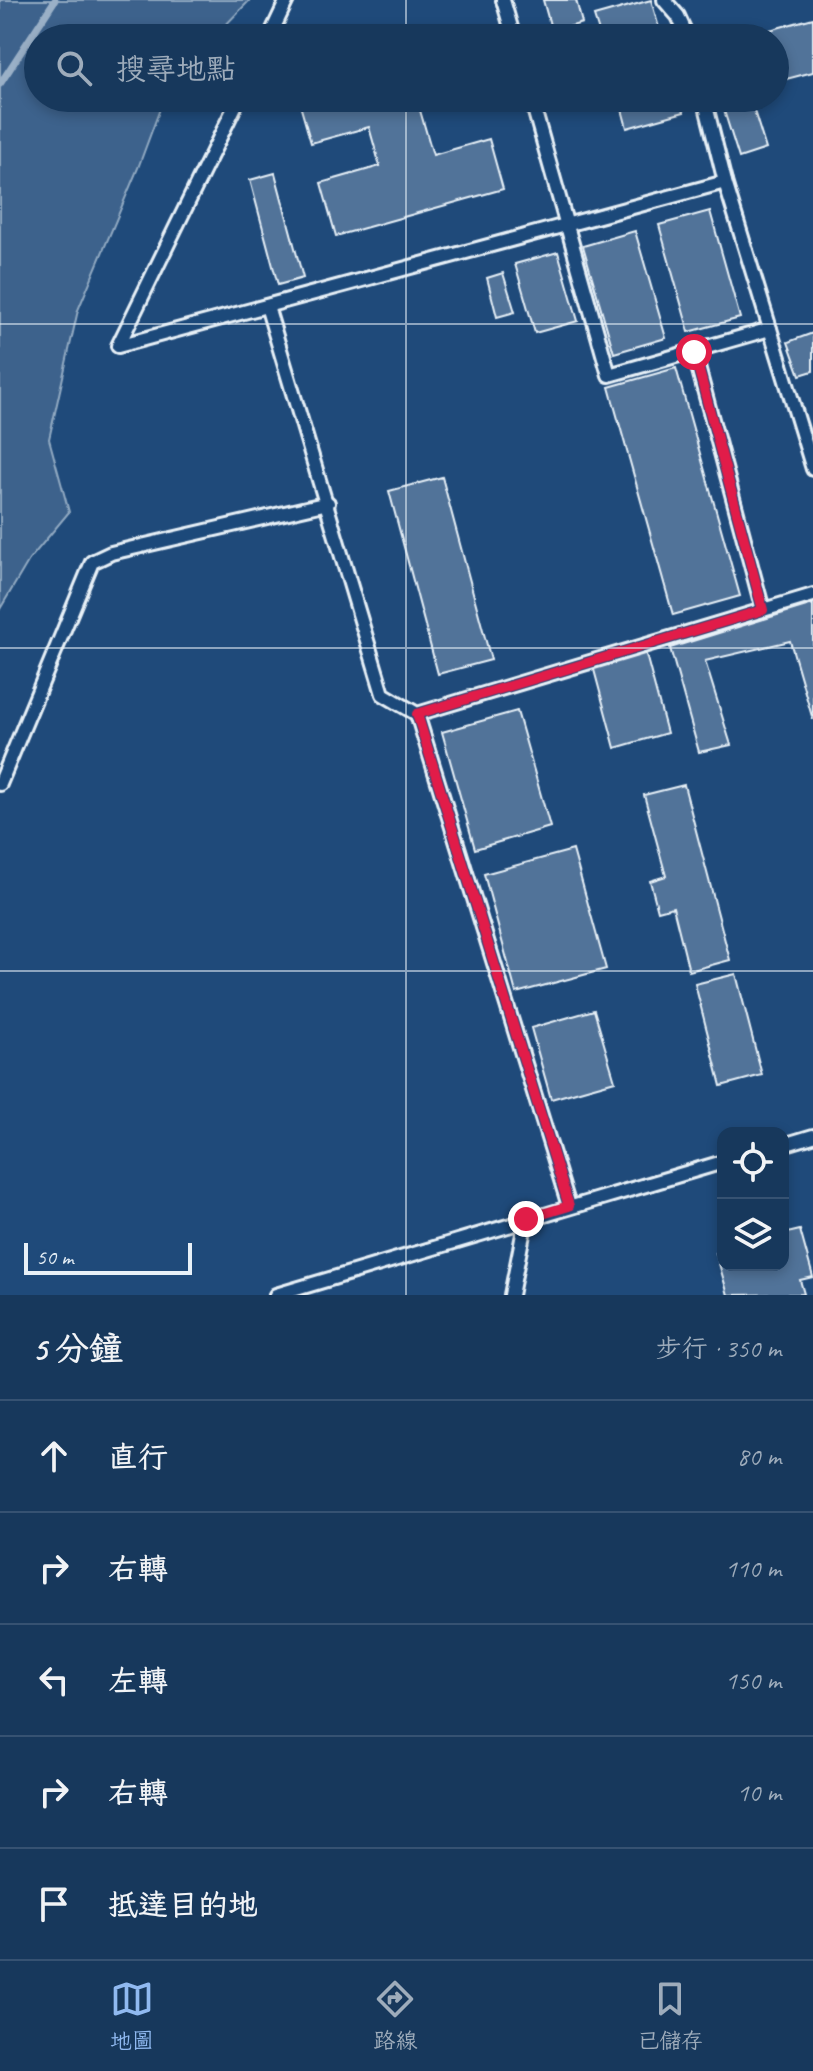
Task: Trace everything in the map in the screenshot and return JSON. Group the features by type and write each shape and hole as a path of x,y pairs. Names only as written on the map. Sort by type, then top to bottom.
{"lane":[{"path":"276,24 287,0"},
{"path":"503,0 510,24"},
{"path":"664,0 682,24"},
{"path":"232,112 118,346 725,182"},
{"path":"535,112 609,375 770,329"},
{"path":"708,112 725,182 813,469"},
{"path":"267,306 383,694 417,714 569,1206"},
{"path":"694,352 763,610"},
{"path":"0,784 92,562 111,553 328,503"},
{"path":"417,714 813,595"},
{"path":"789,1143 813,1136"},
{"path":"276,1295 717,1164"},
{"path":"511,1295 526,1219"}],"shaded area":[{"path":"0,0 250,0 227,24 24,24 24,112 159,112 78,310 49,439 69,512 29,560 0,609"}],"building":[{"path":"543,0 576,0 582,23 550,24"},
{"path":"651,0 658,24 597,24 594,16"},
{"path":"813,18 813,72 789,78 789,25"},
{"path":"302,112 420,112 433,155 489,139 503,189 336,236 321,183 380,166 369,127 311,143"},
{"path":"623,112 684,112 627,128"},
{"path":"724,112 754,112 766,149 739,158"},
{"path":"275,173 303,278 278,285 250,180"},
{"path":"710,211 740,318 689,332 659,225"},
{"path":"635,231 666,338 614,353 583,246"},
{"path":"558,252 578,321 535,333 515,264"},
{"path":"503,273 515,312 497,317 487,278"},
{"path":"813,333 813,371 800,375 788,342"},
{"path":"676,368 740,596 673,615 609,387"},
{"path":"442,477 491,660 438,674 389,491"},
{"path":"813,604 813,720 790,641 705,661 731,745 699,752 670,648"},
{"path":"645,651 667,733 615,748 593,666"},
{"path":"517,711 550,827 475,849 442,732"},
{"path":"684,785 730,960 689,971 673,907 658,911 650,881 666,876 644,795"},
{"path":"573,850 606,969 516,993 484,874"},
{"path":"736,974 762,1075 721,1086 695,984"},
{"path":"594,1010 615,1081 551,1099 531,1028"},
{"path":"800,1230 813,1277 800,1280 804,1294 728,1295 721,1271 789,1271 789,1233"}],"waterway":[{"path":"39,24 55,0"},
{"path":"0,84 24,47"}],"route":[{"path":"526,1219 569,1206 417,714 763,610 694,352"}]}
